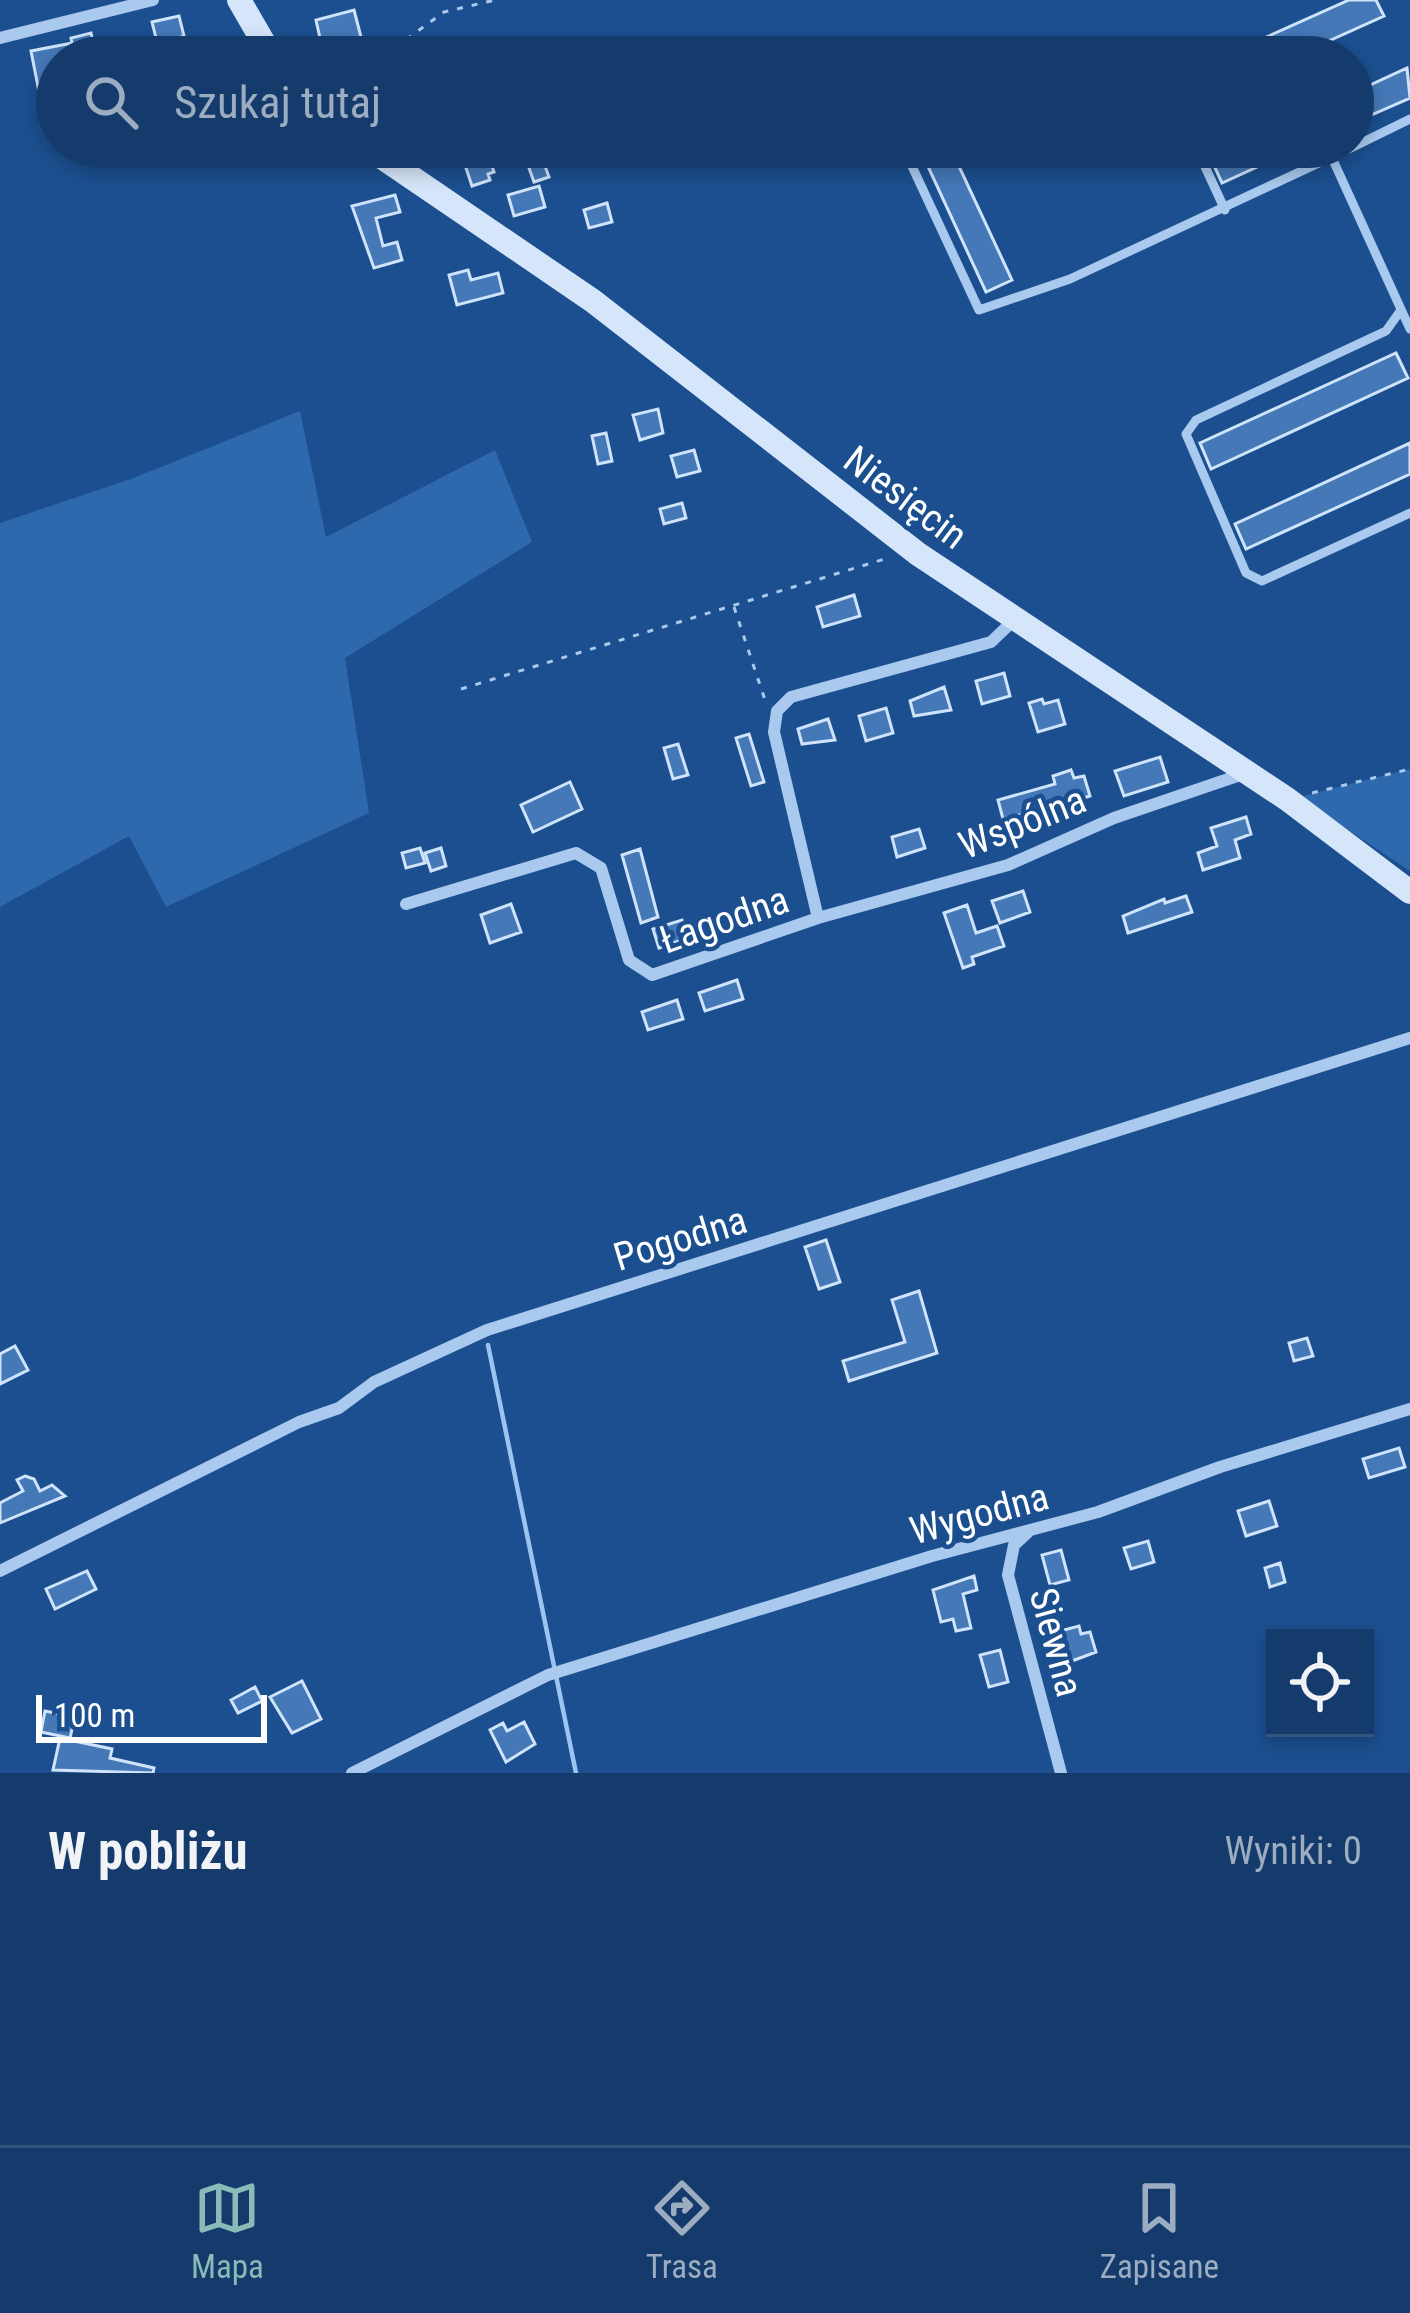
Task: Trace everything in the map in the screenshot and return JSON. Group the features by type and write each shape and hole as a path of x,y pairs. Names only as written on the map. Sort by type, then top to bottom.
{"street":[{"path":"0,38 153,0"},
{"path":"239,0 260,36"},
{"name":"Niesięcin","path":"398,168 593,301 908,546 1013,621 1287,800 1410,892"},
{"path":"777,711 791,697 991,642 1013,621"},
{"name":"Łagodna","path":"406,904 576,853 601,868 629,960 652,975 818,918 778,752 777,711"},
{"name":"Wspólna","path":"818,918 1007,865 1114,818 1246,772"},
{"name":"Pogodna","path":"0,1571 299,1422 339,1408 374,1382 487,1330 1410,1038"},
{"name":"Wygodna","path":"352,1773 555,1672 1029,1532 1410,1409"},
{"name":"Siewna","path":"1029,1532 1014,1545 1008,1575 1061,1773"}],"lane":[{"path":"1374,137 1410,119"},
{"path":"913,168 979,310 1070,279 1316,168"},
{"path":"1206,168 1225,209"},
{"path":"1338,168 1410,329"},
{"path":"1401,310 1386,331 1196,420 1186,434 1254,580 1262,581 1410,514"}],"path":[{"path":"411,36 444,12 495,0"},
{"path":"461,689 895,556 908,546"},
{"path":"733,605 762,698 777,711"},
{"path":"1287,800 1410,769"}],"shaded area":[{"path":"300,411 326,537 495,450 532,542 345,658 369,813 166,907 129,836 0,907 0,523 131,479"},
{"path":"1410,769 1410,871 1299,797"}],"building":[{"path":"1349,0 1376,0 1384,16 1340,36 1269,36"},
{"path":"354,10 361,36 320,36 316,20"},
{"path":"179,16 184,36 156,36 152,22"},
{"path":"1407,68 1410,98 1374,114 1374,83"},
{"path":"466,168 493,168 490,180 472,186"},
{"path":"529,168 546,168 549,177 534,182"},
{"path":"929,168 960,168 1012,280 986,292"},
{"path":"1215,168 1255,168 1222,183"},
{"path":"539,186 545,207 514,216 508,195"},
{"path":"395,195 400,212 376,218 383,246 397,242 402,260 374,268 352,206"},
{"path":"607,203 612,222 589,228 584,210"},
{"path":"468,270 471,280 498,273 503,293 457,305 449,275"},
{"path":"1396,353 1408,378 1211,469 1200,443"},
{"path":"658,409 663,433 640,440 633,415"},
{"path":"606,433 612,461 598,464 592,436"},
{"path":"1410,443 1410,474 1246,549 1235,524"},
{"path":"694,450 700,471 677,477 671,456"},
{"path":"682,503 686,518 664,524 660,509"},
{"path":"854,595 860,616 823,627 817,607"},
{"path":"1004,673 1010,696 982,704 976,681"},
{"path":"944,687 951,710 914,716 910,701"},
{"path":"1042,699 1044,704 1058,700 1065,724 1038,732 1029,703"},
{"path":"886,708 893,733 866,741 859,716"},
{"path":"828,719 835,740 802,744 798,729"},
{"path":"749,734 764,782 751,786 736,738"},
{"path":"678,744 688,775 673,779 664,748"},
{"path":"1160,757 1168,782 1124,796 1115,771"},
{"path":"1071,770 1074,778 1084,776 1090,796 1074,801 1077,809 1062,814 1060,805 1003,819 998,800 1055,784 1053,776"},
{"path":"570,782 582,809 533,832 521,805"},
{"path":"1246,817 1251,834 1235,840 1240,858 1203,870 1198,853 1217,846 1211,828"},
{"path":"919,829 925,848 897,857 892,837"},
{"path":"420,848 425,863 406,868 402,853"},
{"path":"441,848 446,866 431,871 425,853"},
{"path":"640,849 658,917 641,923 622,855"},
{"path":"1023,891 1030,912 1000,923 992,901"},
{"path":"1186,896 1192,912 1128,933 1123,916 1164,899 1165,903"},
{"path":"511,904 521,932 490,943 481,915"},
{"path":"967,905 976,933 997,926 1004,946 972,957 974,964 963,968 944,913"},
{"path":"682,920 688,938 659,948 653,929"},
{"path":"737,980 743,999 705,1011 699,993"},
{"path":"677,1000 683,1019 648,1030 642,1012"},
{"path":"826,1240 840,1282 819,1289 805,1247"},
{"path":"919,1291 937,1353 849,1381 843,1361 905,1342 892,1300"},
{"path":"1307,1338 1313,1356 1294,1361 1289,1343"},
{"path":"15,1346 28,1370 0,1384 0,1354"},
{"path":"1399,1448 1405,1467 1369,1478 1363,1459"},
{"path":"34,1479 40,1491 52,1485 65,1496 0,1523 0,1503 23,1491 17,1480"},
{"path":"1269,1501 1277,1526 1246,1536 1238,1511"},
{"path":"1148,1541 1154,1562 1131,1569 1124,1548"},
{"path":"1061,1550 1069,1580 1050,1585 1042,1555"},
{"path":"1280,1563 1285,1582 1270,1587 1265,1568"},
{"path":"87,1571 96,1589 55,1609 46,1589"},
{"path":"974,1576 977,1590 963,1594 971,1628 956,1631 953,1619 941,1622 933,1590"},
{"path":"1079,1626 1081,1634 1090,1632 1096,1652 1072,1661 1060,1631"},
{"path":"1000,1650 1008,1682 989,1687 980,1655"},
{"path":"302,1681 321,1719 292,1733 270,1697"},
{"path":"255,1687 262,1701 238,1713 231,1700"},
{"path":"45,1711 75,1717 70,1738 41,1732"},
{"path":"524,1722 535,1744 506,1762 490,1730 503,1723 507,1731"},
{"path":"60,1738 112,1749 110,1758 154,1768 153,1773 53,1770"}],"waterway":[{"path":"488,1345 576,1773"}]}
